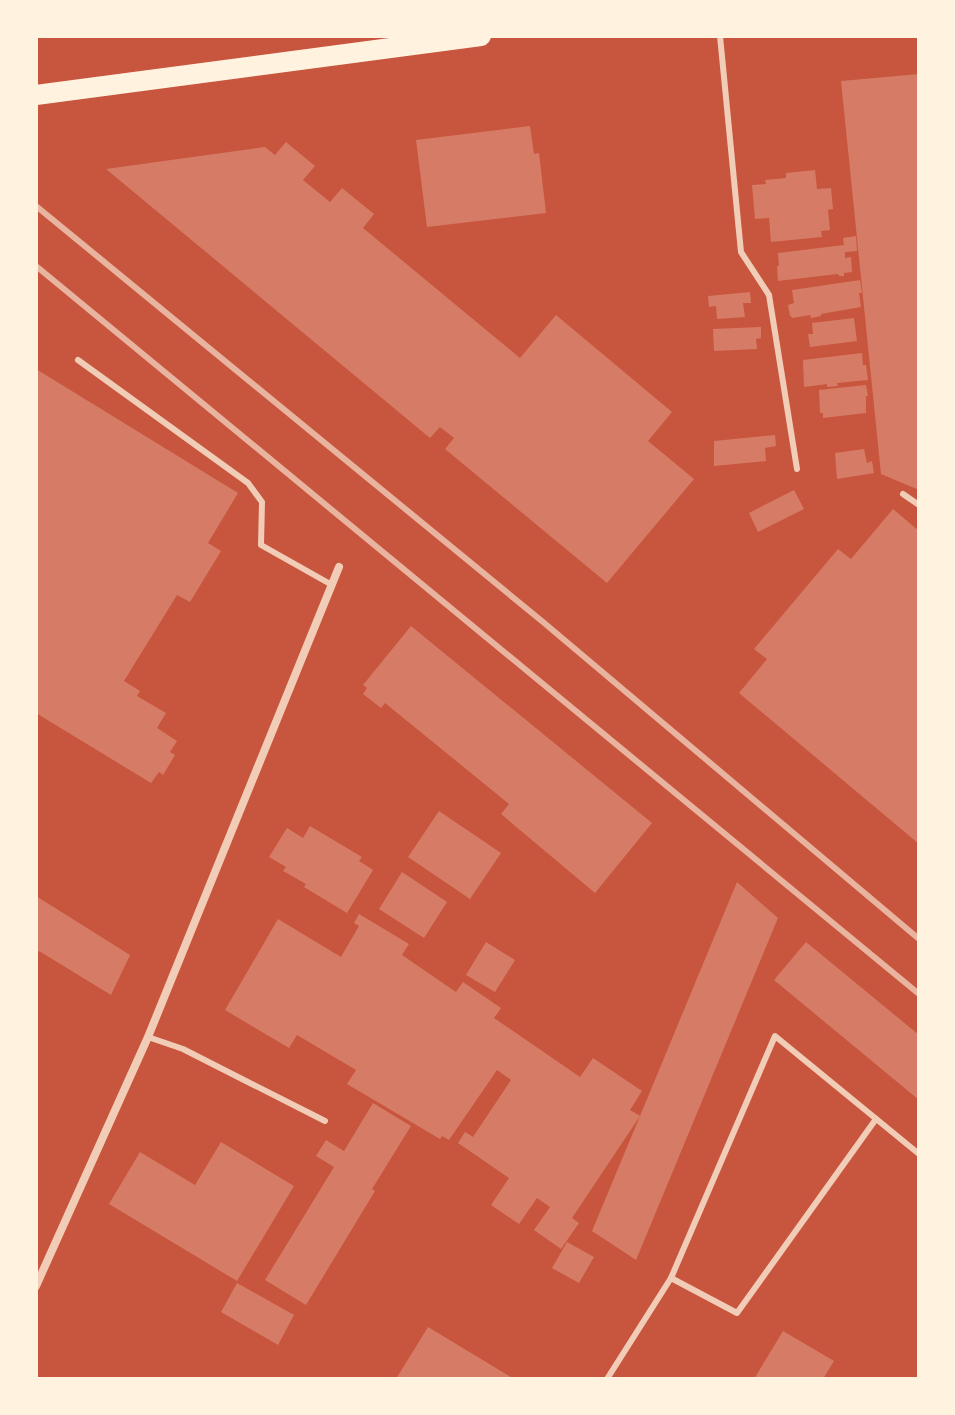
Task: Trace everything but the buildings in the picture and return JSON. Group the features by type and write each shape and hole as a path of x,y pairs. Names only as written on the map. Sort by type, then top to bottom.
{"main road":[{"path":"36,95 481,36"}],"street":[{"path":"36,1286 148,1037 339,567"}],"lane":[{"path":"720,36 741,252 769,295 797,469"},
{"path":"78,360 248,483 262,502 261,545 332,585"},
{"path":"903,494 919,505"},
{"path":"607,1379 671,1278 775,1036 919,1154"},
{"path":"148,1037 183,1049 325,1121"},
{"path":"671,1278 737,1313 876,1119"}],"railway":[{"path":"36,206 543,622 919,939"},
{"path":"36,266 919,994"}]}
